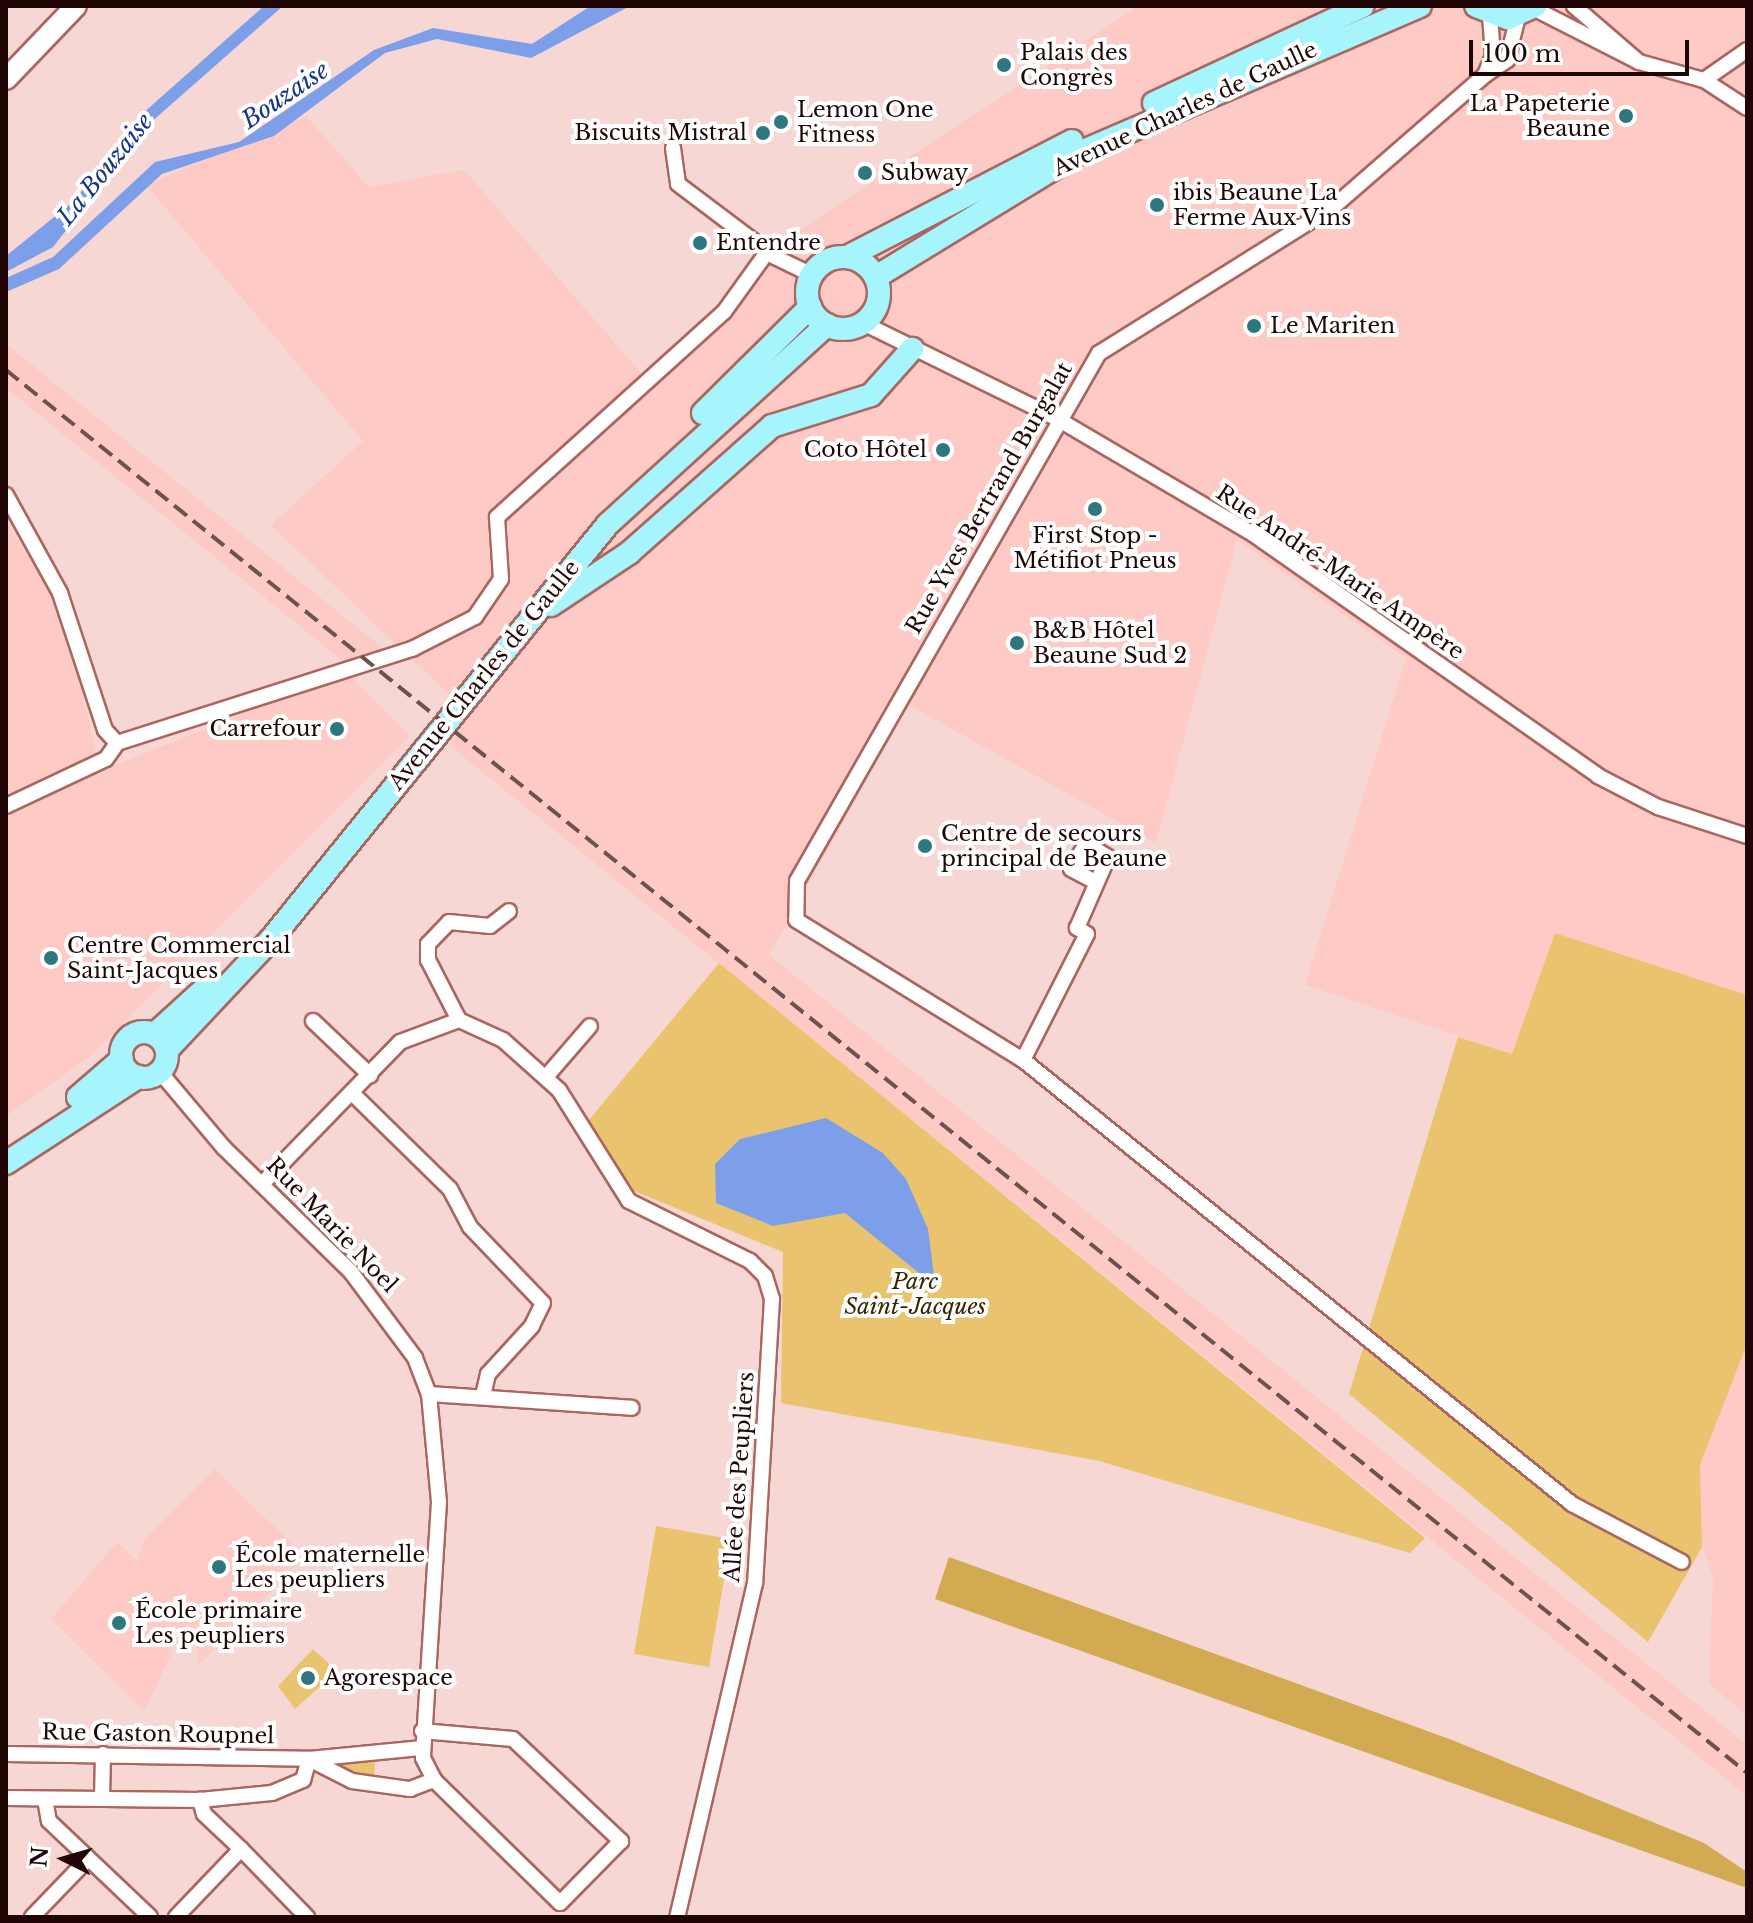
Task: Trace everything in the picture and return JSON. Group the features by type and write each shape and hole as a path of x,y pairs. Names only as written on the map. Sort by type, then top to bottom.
{"main road":[{"path":"6,79 76,6"},
{"name":"Avenue Charles de Gaulle","path":"812,275 827,261 847,257 1063,146 1363,6"},
{"name":"Avenue Charles de Gaulle","path":"876,277 1081,152 1420,6"},
{"path":"1483,11 1529,10"},
{"path":"812,275 810,307 827,325 863,323 876,307 876,277 847,257"},
{"name":"Avenue Charles de Gaulle","path":"149,1074 161,1042 262,931 474,666 675,441 810,307"},
{"name":"Avenue Charles de Gaulle","path":"161,1042 272,938 526,621 690,442 827,325"},
{"path":"526,621 629,553 772,426 871,395 912,349"},
{"name":"Avenue Charles de Gaulle","path":"6,1145 122,1059 129,1038 161,1042"},
{"path":"6,1163 149,1074 122,1059"}],"street":[{"path":"1574,6 1639,62"},
{"path":"1529,10 1639,62 1704,80 1747,108"},
{"name":"Rue Yves Bertrand Burgalat","path":"1023,1060 796,920 797,881 1056,418 1114,339 1333,207 1485,75 1507,60 1529,10"},
{"path":"1483,11 1493,56 1485,75"},
{"path":"1704,80 1747,50"},
{"path":"673,148 678,184 768,251 812,275"},
{"path":"6,806 106,759 117,743 440,638 497,593 497,517 724,312 768,251"},
{"name":"Rue André-Marie Ampère","path":"863,323 1056,418 1253,534 1598,776 1668,812 1747,836"},
{"path":"6,495 60,593 102,721 117,743"},
{"path":"1095,882 1077,928 1087,934 1023,1060 1572,1504 1682,1562"},
{"path":"262,1184 414,1032 459,1020 428,960 428,944 449,922 490,926 509,911"},
{"name":"Allée des Peupliers","path":"459,1020 486,1029 546,1077 587,1126 629,1201 750,1261 772,1299 749,1620 677,1917"},
{"path":"313,1021 370,1075"},
{"path":"546,1077 590,1026"},
{"name":"Rue Marie Noel","path":"149,1074 262,1184 392,1320 429,1394 439,1502 422,1748 425,1765 434,1780"},
{"path":"354,1095 450,1189 470,1227 543,1303 532,1326 488,1374 484,1392"},
{"path":"429,1394 484,1392 632,1408"},
{"path":"422,1731 513,1739 621,1841 562,1910 434,1780"},
{"name":"Rue Gaston Roupnel","path":"6,1754 309,1759 422,1748"},
{"path":"102,1799 103,1754"},
{"path":"6,1798 200,1800 295,1787 309,1759"},
{"name":"Rue Gaston Roupnel","path":"309,1759 352,1781 410,1789 434,1780"},
{"path":"45,1799 49,1821 150,1917"},
{"path":"200,1800 204,1814 307,1917"},
{"path":"176,1917 241,1849"},
{"path":"32,1917 88,1859"}],"shaded area":[{"path":"1138,6 1747,6 1747,995 1555,933 1512,1054 1305,985 1406,658 1237,540 1156,843 909,705 769,955 1747,1745 1747,1796 449,745 470,715 271,525 363,441 146,185 306,116 369,187 464,170 648,381 724,312 768,251"},
{"path":"6,344 384,649 343,661 6,388"},
{"path":"6,522 62,610 101,771 346,672 409,736 90,1056 6,1116"},
{"path":"1747,1344 1747,1715 1709,1684 1713,1577 1702,1547 1700,1465"},
{"path":"215,1469 305,1557 199,1665 194,1636 183,1627 171,1635 172,1652 144,1711 51,1619 117,1542 137,1561 144,1540"},
{"path":"949,1557 1452,1740 1704,1843 1747,1872 1747,1888 935,1599"}],"green space":[{"path":"1555,933 1747,995 1747,1344 1700,1465 1702,1547 1648,1642 1349,1394 1458,1037 1512,1054"},
{"name":"Parc Saint-Jacques","path":"719,963 1425,1538 1410,1553 1099,1461 781,1403 783,1252 629,1189 589,1120"},
{"path":"656,1526 731,1539 709,1667 634,1654"},
{"name":"Agorespace","path":"313,1649 337,1671 295,1709 278,1686"},
{"path":"375,1762 374,1778 336,1768 340,1763"}],"water":[{"name":"La Bouzaise","path":"264,6 283,6 149,124 53,247 6,272 6,256 75,200 133,122"},
{"path":"630,6 531,58 437,39 385,53 274,136 162,174 59,269 6,292 6,278 53,257 155,162 239,142 374,50 433,28 532,44 589,7"},
{"path":"826,1118 883,1153 906,1179 928,1229 934,1275 919,1273 845,1213 773,1226 716,1203 715,1164 740,1139"}],"railway":[{"path":"6,370 1747,1773"}],"place":[{"name":"Palais des Congrès","path":"1004,65"},
{"name":"La Papeterie Beaune","path":"1626,116"},
{"name":"Lemon One Fitness","path":"781,122"},
{"name":"Biscuits Mistral","path":"763,133"},
{"name":"Subway","path":"865,173"},
{"name":"ibis Beaune La Ferme Aux Vins","path":"1157,205"},
{"name":"Entendre","path":"700,243"},
{"name":"Le Mariten","path":"1254,326"},
{"name":"Coto Hôtel","path":"943,450"},
{"name":"First Stop - Métifiot Pneus","path":"1095,509"},
{"name":"B&B Hôtel Beaune Sud 2","path":"1017,643"},
{"name":"Carrefour","path":"337,729"},
{"name":"Centre de secours principal de Beaune","path":"925,846"},
{"name":"Centre Commercial Saint-Jacques","path":"51,958"},
{"name":"École maternelle Les peupliers","path":"219,1567"},
{"name":"École primaire Les peupliers","path":"119,1623"},
{"name":"Agorespace","path":"308,1678"}],"water label":[{"name":"Bouzaise","path":"285,95"}]}
